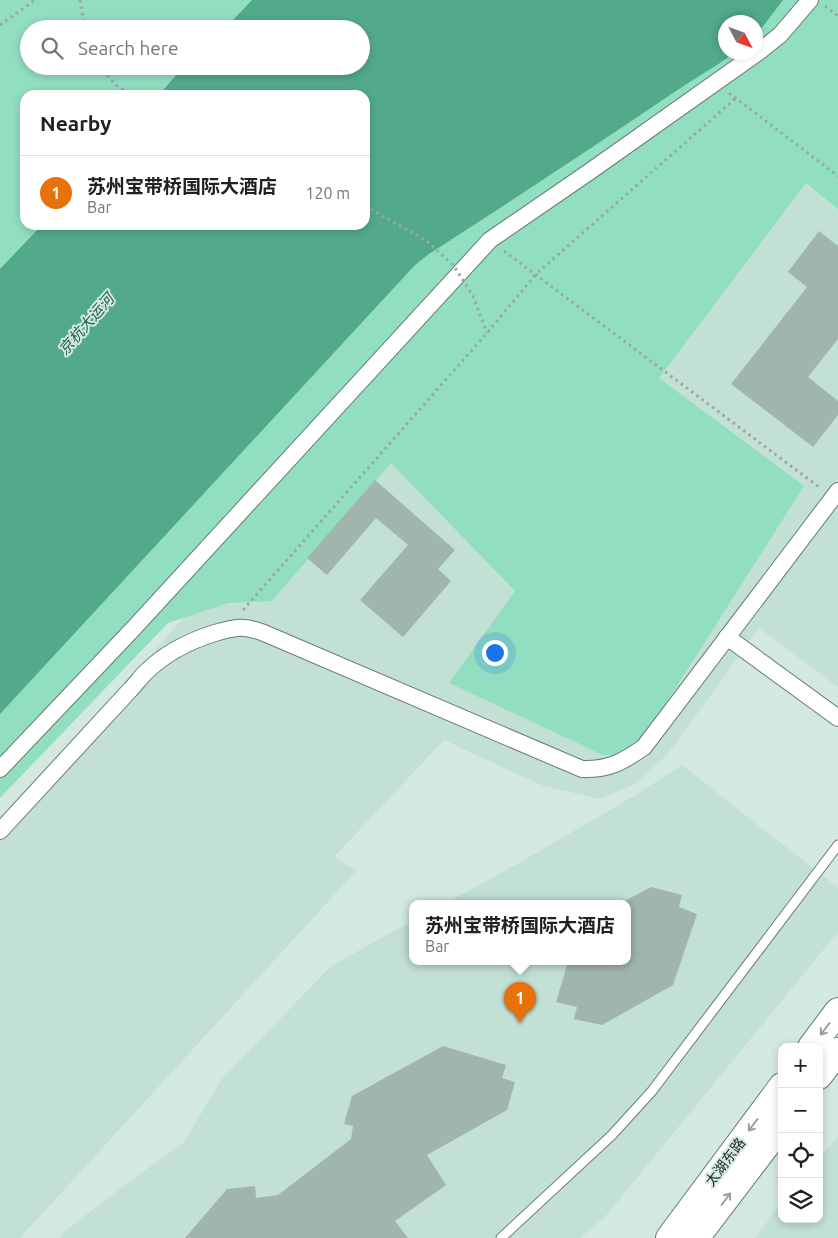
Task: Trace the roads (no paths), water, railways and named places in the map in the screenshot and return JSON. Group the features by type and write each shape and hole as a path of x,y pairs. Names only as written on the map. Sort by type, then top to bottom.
{"main road":[{"path":"814,1043 838,1011"},
{"path":"823,1071 838,1051"},
{"name":"太湖东路","path":"668,1238 780,1088"},
{"name":"太湖东路","path":"696,1238 778,1130"}],"street":[{"path":"0,768 139,622 490,240 747,61 780,35 810,0"},
{"path":"0,831 146,672 184,644 234,628 250,628 264,633 582,769 610,767 644,747 836,494"},
{"path":"727,638 838,718"}],"lane":[{"path":"502,1238 612,1135 652,1091 838,845"}],"water":[{"name":"京杭大运河","path":"252,0 783,0 763,26 763,15 718,15 718,60 724,60 415,265 0,714 0,269 37,230 370,230 370,90 163,90 176,75 370,75 370,20 233,20"}],"place":[{"name":"苏州宝带桥国际大酒店","path":"520,1023"}]}
